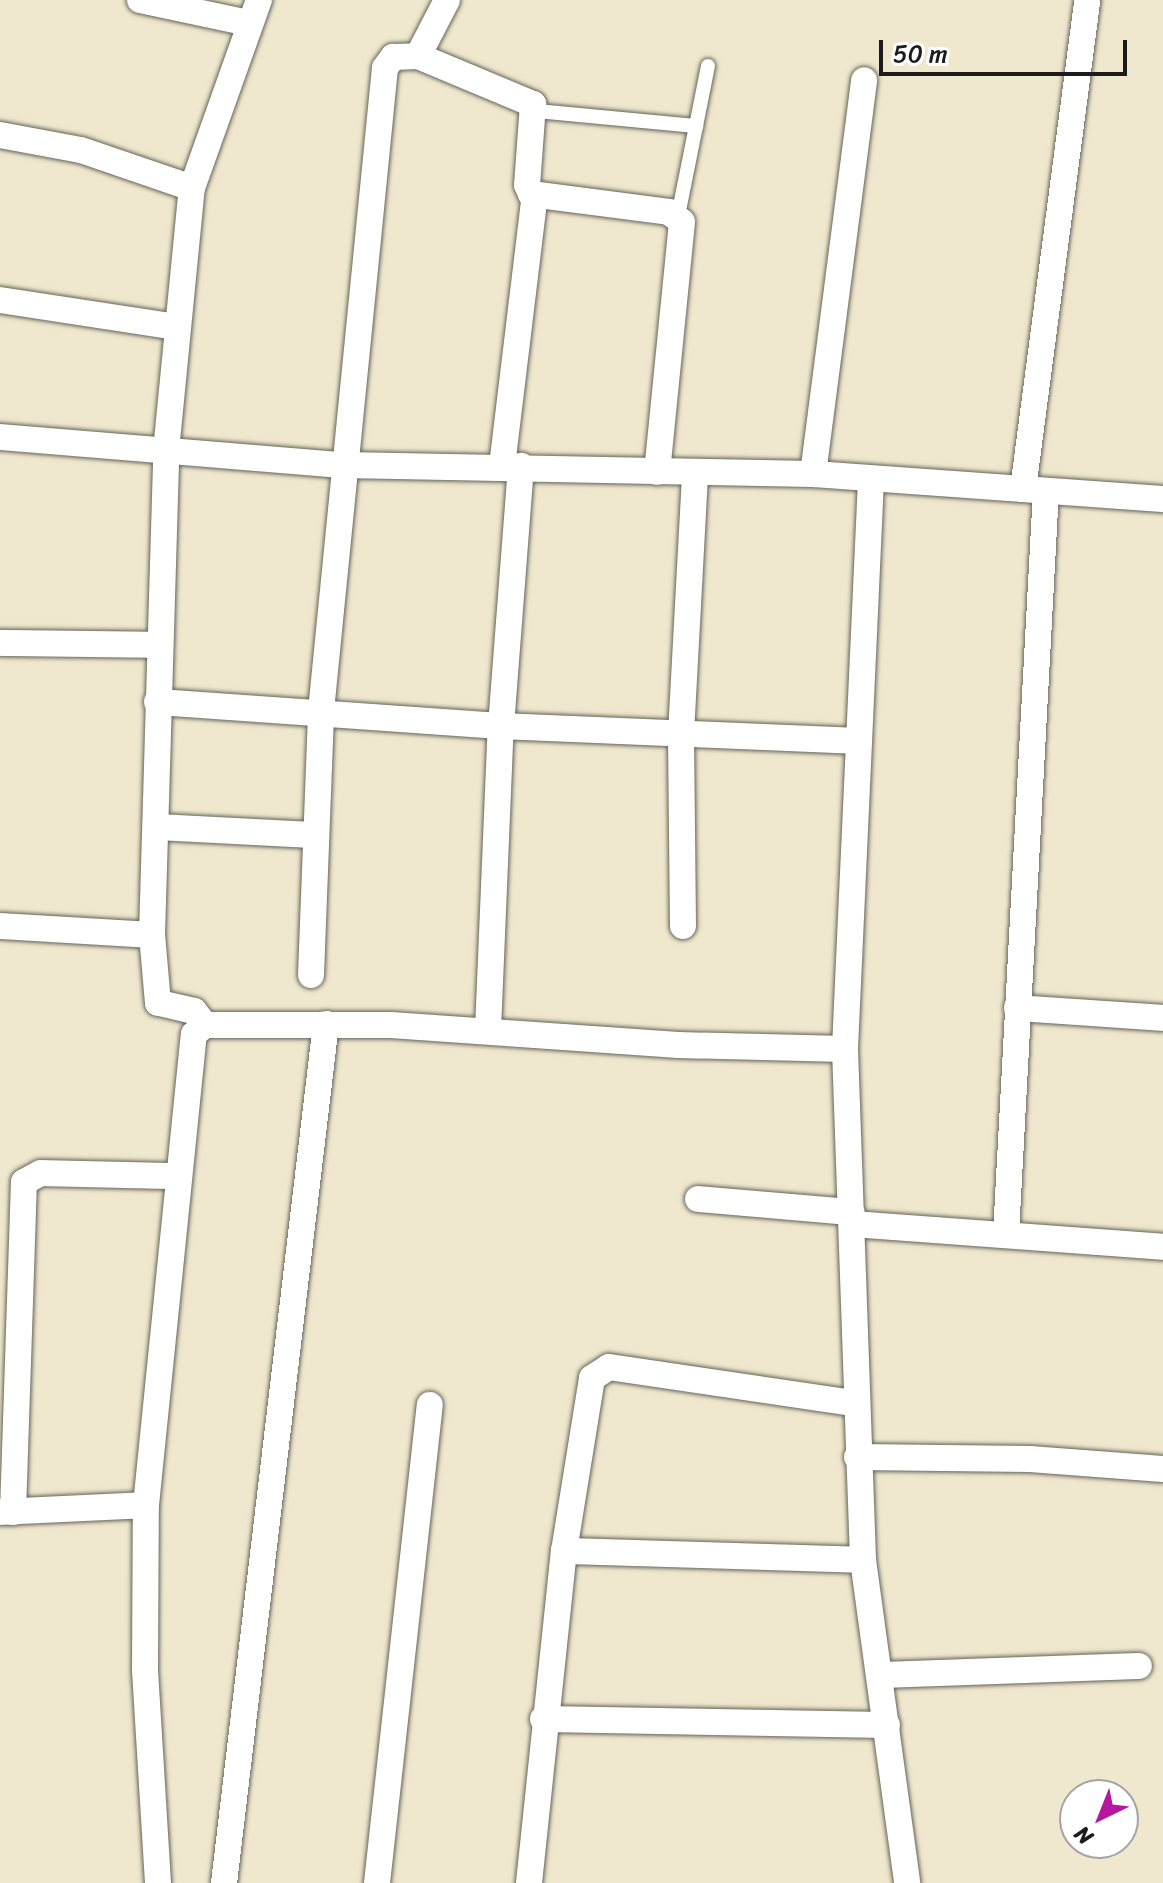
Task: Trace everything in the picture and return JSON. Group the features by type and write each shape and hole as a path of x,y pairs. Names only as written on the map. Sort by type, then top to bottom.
{"street":[{"path":"140,0 254,11 192,188 166,451 152,935 158,1003 168,1009 194,1011 205,1025"},
{"path":"418,56 447,0"},
{"path":"1006,1234 1017,1008 1035,753 1034,490 1087,0"},
{"path":"311,975 321,711 344,465 385,68 400,54 418,56 524,98 536,111 527,185 535,195 678,216 682,222 657,472"},
{"path":"813,474 864,80"},
{"path":"0,135 81,150 192,188"},
{"path":"488,1030 512,466 535,195"},
{"path":"0,300 176,327"},
{"path":"0,437 344,465 813,474 1163,499"},
{"path":"683,926 681,734 695,472"},
{"path":"871,480 845,1049 852,1218 854,1403 863,1560 907,1883"},
{"path":"0,643 159,645"},
{"path":"157,702 321,711 501,726 859,741"},
{"path":"156,827 314,835"},
{"path":"0,926 152,935"},
{"path":"1017,1008 1163,1018"},
{"path":"158,1883 145,1669 146,1505 192,1038 205,1025 326,1024 488,1030 678,1045 845,1049"},
{"path":"224,1883 326,1024"},
{"path":"146,1505 6,1512 24,1182 41,1173 178,1176"},
{"path":"698,1199 1006,1234 1163,1247"},
{"path":"529,1883 543,1719 564,1551 587,1388 598,1371 609,1367 631,1369 854,1403"},
{"path":"377,1883 430,1405"},
{"path":"857,1457 1030,1459 1163,1469"},
{"path":"564,1551 863,1560"},
{"path":"881,1675 1139,1666"},
{"path":"543,1719 887,1725"}],"lane":[{"path":"678,216 708,66"},
{"path":"536,111 696,126"}]}
